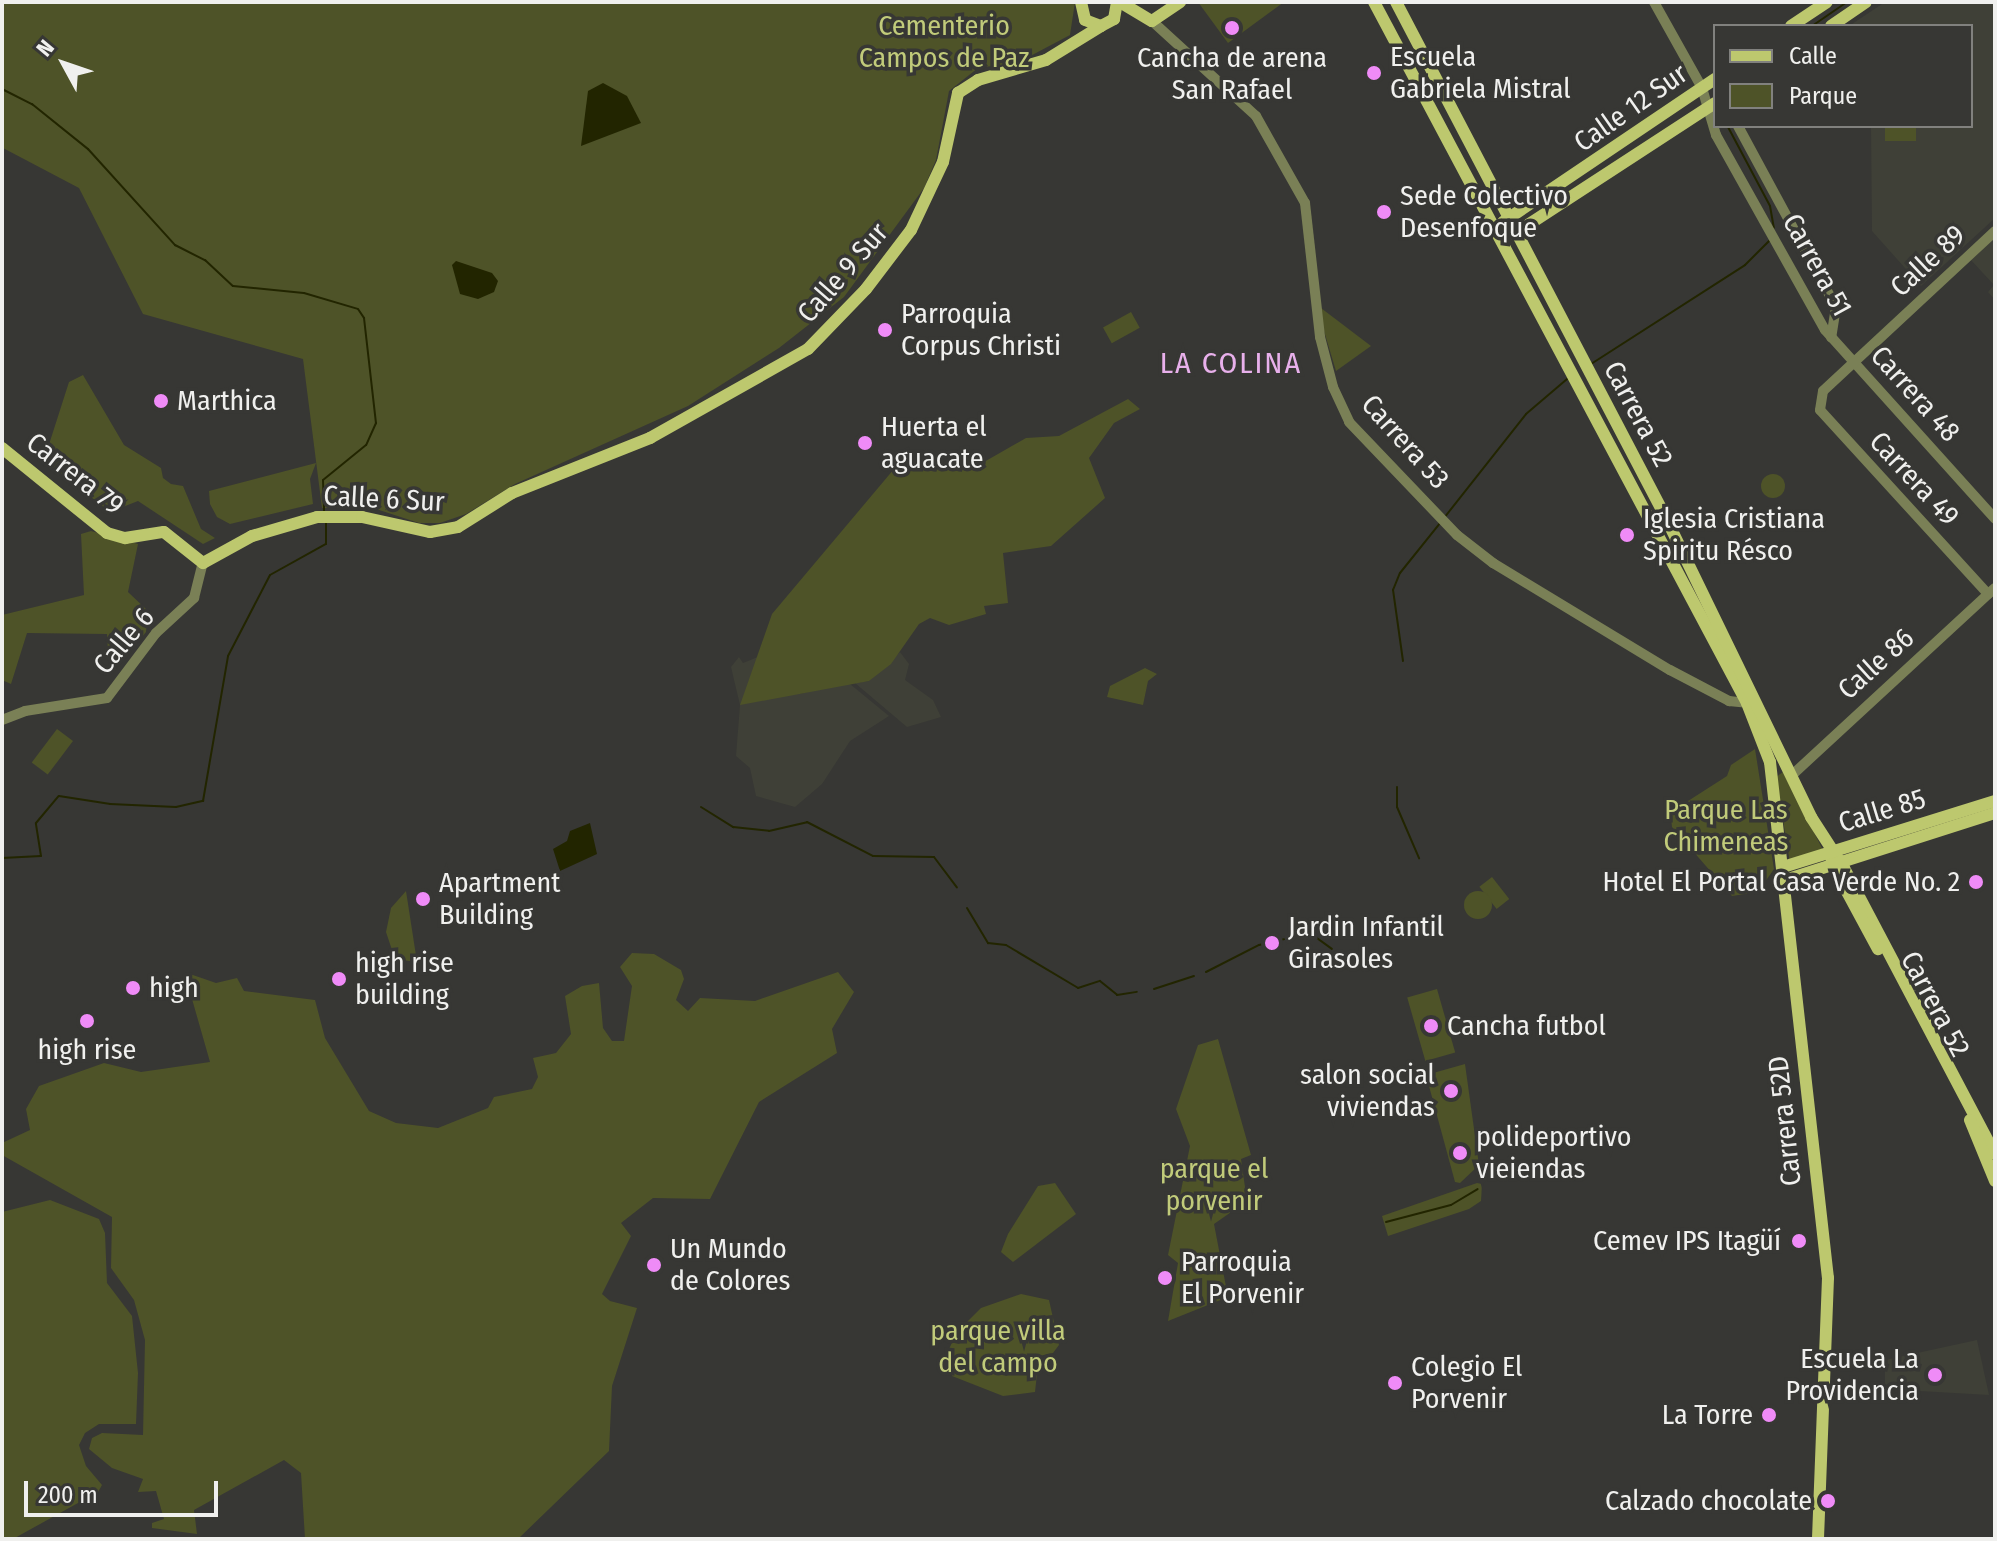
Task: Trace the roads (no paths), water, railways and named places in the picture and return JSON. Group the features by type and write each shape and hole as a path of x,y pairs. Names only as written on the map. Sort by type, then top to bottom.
{"main road":[{"path":"1081,2 1081,38"},
{"path":"1118,2 1114,19 1136,14"},
{"name":"Carrera 53","path":"1118,2 1152,21"},
{"path":"1152,21 1180,2"},
{"name":"Carrera 52","path":"1374,2 1472,179 1494,228 1747,703"},
{"name":"Carrera 52","path":"1396,2 1506,219 1665,516 1791,776 1995,1154"},
{"path":"1794,24 1827,2"},
{"path":"1834,24 1866,2"},
{"path":"1083,17 1101,26"},
{"name":"Calle 9 Sur","path":"474,518 512,493 650,438 772,373 808,349 854,301 906,236 931,193 958,93 978,80 1046,60 1114,19"},
{"name":"Calle 12 Sur","path":"1494,228 1713,80"},
{"name":"Calle 12 Sur","path":"1514,234 1713,104"},
{"path":"854,301 866,310"},
{"name":"Carrera 79","path":"2,448 107,533 125,538 164,532 192,549 203,563"},
{"name":"Calle 6 Sur","path":"203,563 252,536 325,516 438,532 474,518"},
{"name":"Carrera 52D","path":"1747,703 1770,762 1829,1298 1818,1539"},
{"name":"Calle 85","path":"1835,859 1995,801"},
{"name":"Calle 85","path":"1784,873 1995,813"},
{"name":"Carrera 52","path":"1835,859 1972,1124 1995,1181"}],"street":[{"name":"Carrera 51","path":"1654,2 1713,104"},
{"name":"Carrera 53","path":"1152,21 1256,116 1308,210 1320,337 1338,400 1362,436 1427,498 1442,520 1493,563 1606,635 1713,693 1747,703"},
{"name":"Carrera 51","path":"1715,128 1716,135 1831,338"},
{"name":"Carrera 51","path":"1739,128 1836,307 1831,338"},
{"name":"Calle 89","path":"1823,391 1854,366 1995,231"},
{"name":"Carrera 48","path":"1831,338 1995,519"},
{"name":"Carrera 49","path":"1823,391 1823,417 1992,591"},
{"name":"Calle 6","path":"2,720 25,711 107,698 156,633 194,598 203,563"},
{"name":"Calle 86","path":"1791,776 1992,591"}],"waterway":[{"path":"1815,24 1847,2"},
{"path":"2,89 32,104 88,149 175,245 205,260 233,286 304,293 358,309 364,318 376,423 366,445 323,480 324,511"},
{"path":"1729,128 1770,206 1774,228"},
{"path":"1591,364 1745,265 1769,241"},
{"path":"1444,518 1526,414 1567,379"},
{"path":"2,858 41,856 36,823 59,796 110,804 176,807 203,801 228,656 270,575 326,544 326,521"},
{"path":"1403,661 1393,590 1400,573 1440,523"},
{"path":"1397,787 1397,807 1419,858"},
{"path":"701,807 733,827 769,831 807,822 873,856 934,857 957,887"},
{"path":"967,908 988,943 1006,945 1078,988 1100,981 1117,995 1137,992"},
{"path":"1206,972 1259,945 1310,933 1332,949"},
{"path":"1154,989 1194,976"},
{"path":"1386,1222 1451,1205 1478,1189"}],"place":[{"name":"Cancha de arena San Rafael","path":"1232,28"},
{"name":"Escuela Gabriela Mistral","path":"1374,73"},
{"name":"Sede Colectivo Desenfoque","path":"1384,212"},
{"name":"Parroquia Corpus Christi","path":"885,330"},
{"name":"Marthica","path":"161,401"},
{"name":"Huerta el aguacate","path":"865,443"},
{"name":"Iglesia Cristiana Spiritu Résco","path":"1627,535"},
{"name":"Hotel El Portal Casa Verde No. 2","path":"1976,882"},
{"name":"Apartment Building","path":"423,899"},
{"name":"Jardin Infantil Girasoles","path":"1272,943"},
{"name":"high rise building","path":"339,979"},
{"name":"high","path":"133,988"},
{"name":"high rise","path":"87,1021"},
{"name":"Cancha futbol","path":"1431,1026"},
{"name":"salon social viviendas","path":"1451,1091"},
{"name":"polideportivo vieiendas","path":"1460,1153"},
{"name":"Cemev IPS Itagüí","path":"1799,1241"},
{"name":"Un Mundo de Colores","path":"654,1265"},
{"name":"Parroquia El Porvenir","path":"1165,1278"},
{"name":"Escuela La Providencia","path":"1935,1375"},
{"name":"Colegio El Porvenir","path":"1395,1383"},
{"name":"La Torre","path":"1769,1415"},
{"name":"Calzado chocolate","path":"1828,1501"}],"district":[{"name":"LA COLINA","path":"1231,363"}],"park label":[{"name":"Cementerio Campos de Paz","path":"944,42"},
{"name":"Parque Las Chimeneas","path":"1726,826"},
{"name":"parque el porvenir","path":"1214,1185"},
{"name":"parque villa del campo","path":"998,1347"}]}
